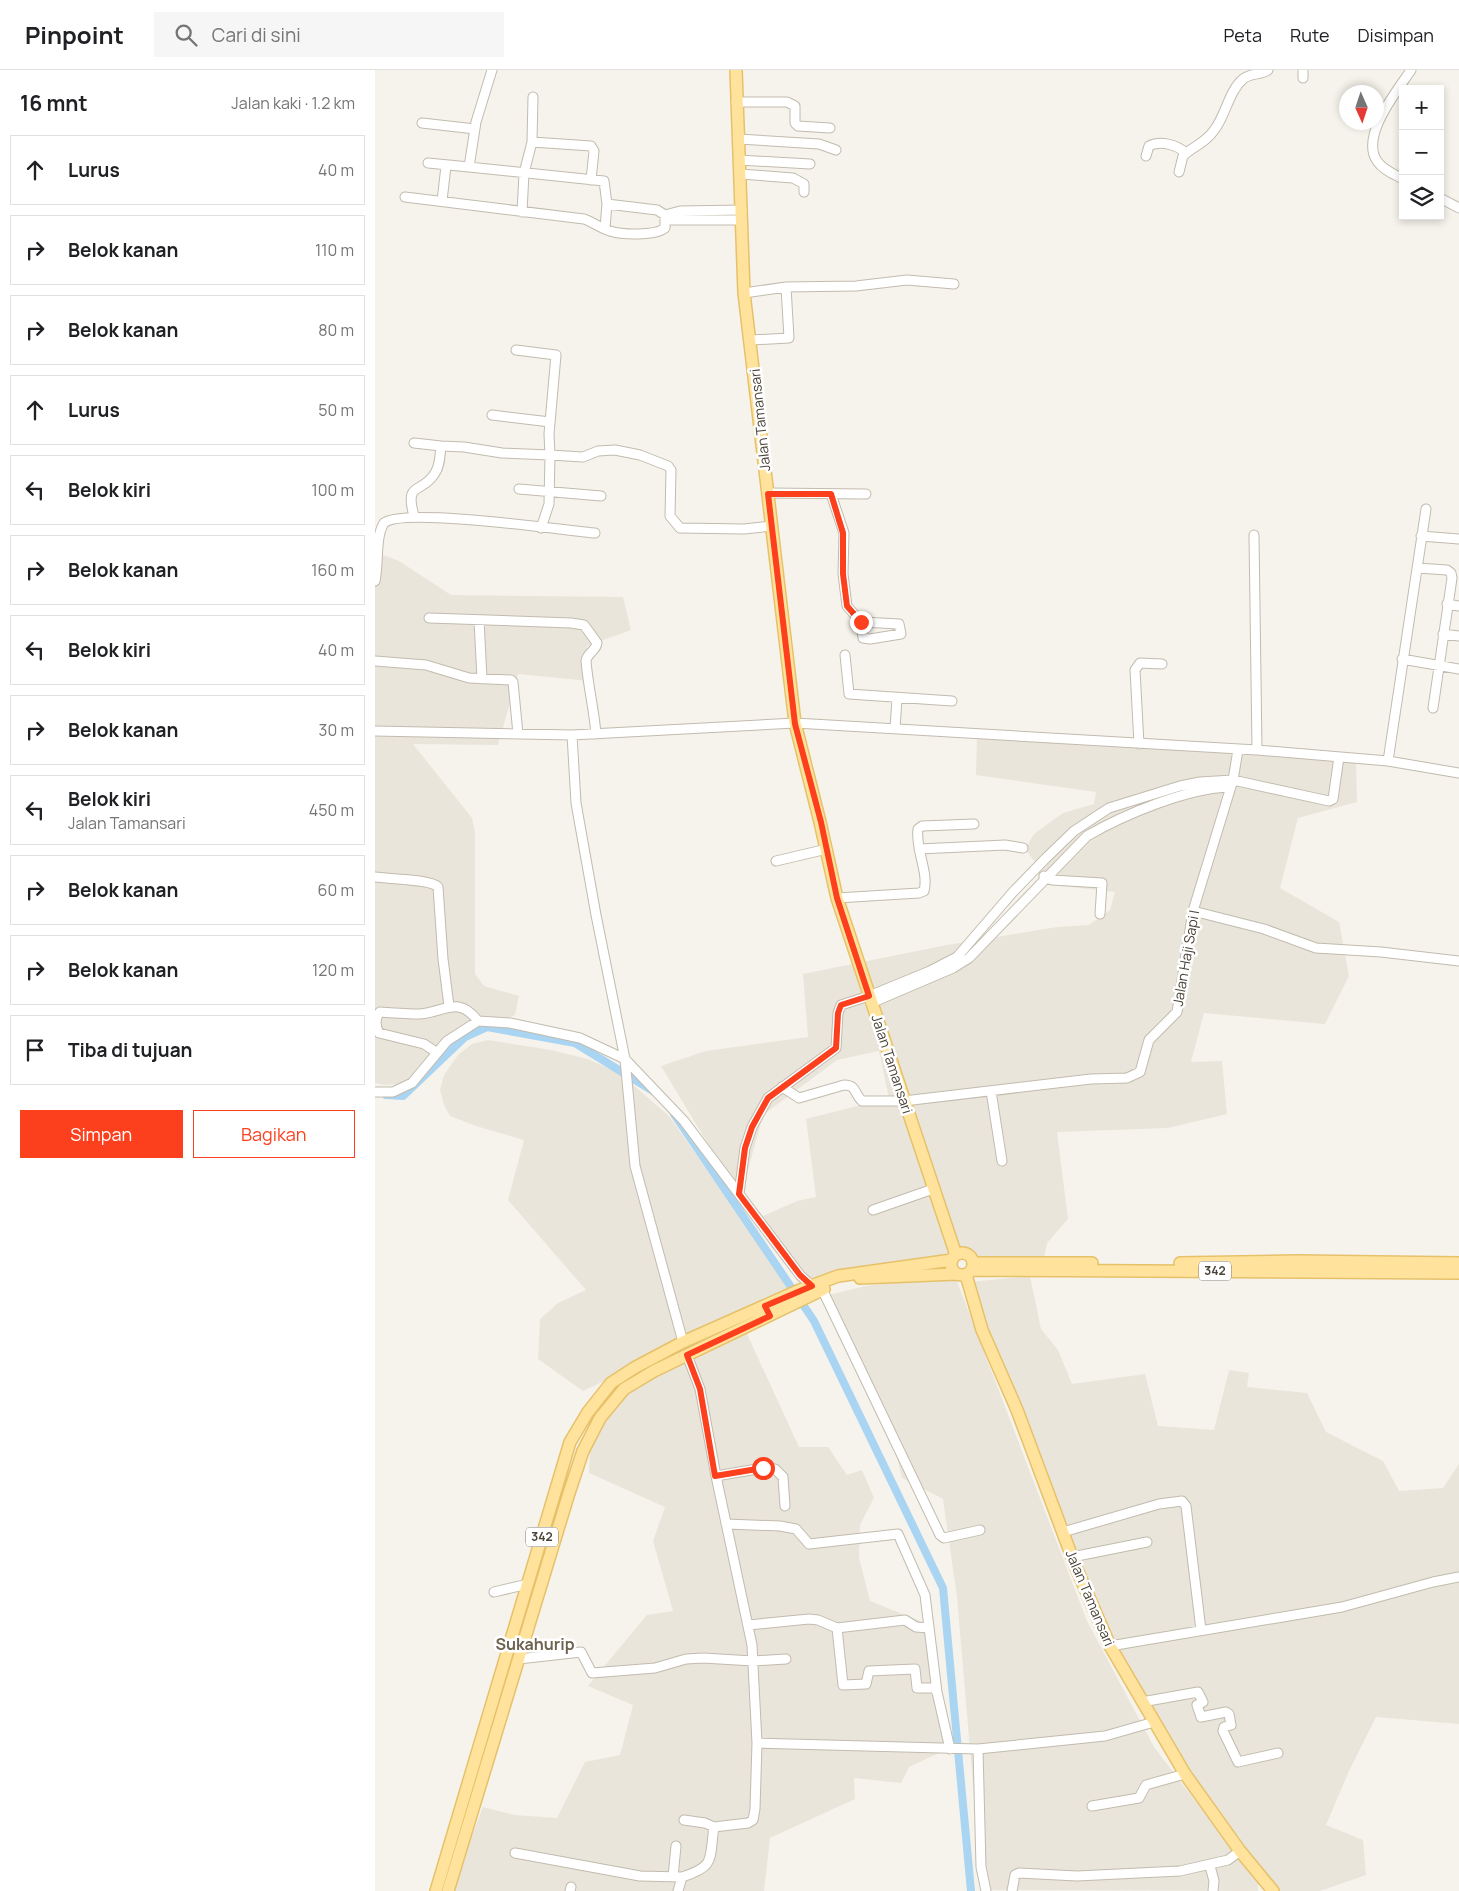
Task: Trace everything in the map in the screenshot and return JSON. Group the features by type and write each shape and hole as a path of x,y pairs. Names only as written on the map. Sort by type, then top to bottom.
{"main road":[{"name":"Jalan Tamansari","path":"736,70 744,293 795,724 827,849 837,898 933,1189 954,1257 951,1267 967,1270 982,1330 1017,1410 1072,1558 1110,1646 1185,1774 1270,1889"},
{"path":"954,1257 960,1253 969,1255 967,1270"},
{"name":"342","path":"436,1891 509,1670 519,1659 583,1451 600,1418 630,1384 791,1299 857,1272 954,1257"},
{"name":"342","path":"814,1289 855,1279 967,1270 1295,1266 1408,1267 1459,1263"},
{"name":"342","path":"1408,1267 1459,1273"},
{"name":"342","path":"448,1891 509,1670 529,1584 570,1442 588,1412 611,1383 633,1368 683,1342 768,1311"},
{"path":"611,1383 622,1392"},
{"path":"549,1516 561,1519"}],"street":[{"path":"469,167 475,129 492,70"},
{"path":"1240,70 1240,82"},
{"path":"1179,172 1181,161 1186,153 1203,143 1215,129 1240,82 1245,77 1263,74 1268,70"},
{"path":"1399,177 1386,170 1377,161 1373,142 1381,116 1411,70"},
{"path":"522,212 524,174 532,142 533,97"},
{"path":"736,102 787,102 795,106 795,123 798,126 830,128"},
{"path":"422,123 475,129"},
{"path":"738,139 819,144 836,150"},
{"path":"532,142 591,146 594,151 591,180"},
{"path":"1146,156 1149,146 1157,143 1174,145 1186,153"},
{"path":"739,160 810,164"},
{"path":"428,163 606,183 605,228"},
{"path":"442,201 446,166"},
{"path":"741,174 793,178 804,184 804,192"},
{"path":"405,197 496,210 584,219 610,231 654,234 665,228 665,217 657,210 607,204"},
{"path":"1444,200 1459,208"},
{"path":"665,217 680,212 742,215"},
{"path":"744,293 786,287 856,286 907,280 954,284"},
{"path":"751,340 789,338 786,287"},
{"path":"516,350 556,355 551,422 551,492 541,528"},
{"path":"492,415 551,422"},
{"path":"414,444 464,447 502,453 583,457 598,451 615,450 640,455 665,463 671,470 670,516 680,528 744,529 772,526"},
{"path":"414,516 410,501 411,494 435,473 440,461 441,446"},
{"path":"519,488 601,496"},
{"path":"768,494 866,494"},
{"path":"831,494 843,533 843,574 847,606 861,622"},
{"path":"1389,760 1425,509"},
{"path":"375,581 376,535 383,524 390,519 414,516 595,533"},
{"path":"1254,534 1257,750"},
{"path":"1421,536 1459,539"},
{"path":"1417,568 1447,570 1451,573 1433,708"},
{"path":"1447,604 1459,606"},
{"path":"429,618 580,624 589,630 597,645 586,662 596,734"},
{"path":"479,620 482,679"},
{"path":"1443,634 1459,636"},
{"path":"845,656 849,694 951,700"},
{"path":"1402,659 1459,669"},
{"path":"375,661 431,666 469,678 513,682 518,734"},
{"path":"1139,744 1135,670 1140,663 1162,664"},
{"path":"895,729 897,698"},
{"path":"375,731 572,735 795,724 1257,750 1389,760 1459,773"},
{"path":"572,735 576,803 596,915 626,1062 635,1166 683,1342"},
{"name":"Jalan Haji Sapi I","path":"782,1088 799,1098 844,1085 851,1085 861,1101 904,1101 950,1094 1091,1079 1127,1078 1140,1072 1149,1040 1177,1012 1193,911 1231,783 1238,750"},
{"path":"871,1000 957,957 1013,892 1074,831 1109,808 1180,786 1200,782 1231,783 1318,800 1331,800 1339,757"},
{"path":"739,1194 745,1148 752,1127 768,1098 836,1048 838,1013 841,1005 871,1000 953,968 969,958 1000,928 1077,844 1101,828 1183,794 1231,783"},
{"path":"837,898 919,893 923,891 925,887 917,837 918,829 922,826 974,824"},
{"path":"919,849 1005,845 1023,848"},
{"path":"776,861 827,849"},
{"path":"1040,865 1045,878"},
{"path":"375,878 423,881 436,884 438,887 443,959 449,1006"},
{"path":"1045,878 1102,883 1100,914"},
{"path":"1193,911 1264,929 1316,948 1381,952 1459,961"},
{"path":"436,1052 419,1042 379,1033 375,1020 381,1012 423,1014 449,1006 467,1010 478,1021"},
{"path":"375,1092 402,1090 412,1083 436,1052 459,1032 478,1021 510,1023 580,1038 626,1062 684,1121 800,1275 814,1289 940,1535 944,1538 980,1530"},
{"path":"991,1091 1002,1161"},
{"path":"873,1210 933,1189"},
{"path":"683,1820 705,1823 713,1827 748,1823 755,1818 757,1743 753,1661 748,1624 715,1476 700,1389 687,1355"},
{"path":"715,1476 755,1469 775,1469 783,1477 785,1506"},
{"path":"1063,1532 1159,1504 1182,1501 1186,1506 1201,1630"},
{"path":"726,1524 793,1528 799,1530 809,1544 898,1534 923,1588 937,1692 952,1749"},
{"path":"1072,1558 1147,1542"},
{"path":"1110,1646 1342,1608 1433,1582 1459,1578"},
{"path":"494,1592 529,1584"},
{"path":"748,1624 809,1619 818,1620 837,1628 905,1620 916,1627 929,1628"},
{"path":"837,1628 843,1685 866,1684 869,1671 913,1669 916,1670 917,1688 934,1688 937,1692"},
{"path":"519,1659 581,1652 592,1674 655,1668 695,1659 753,1661 786,1659"},
{"path":"1142,1702 1198,1692 1203,1702 1197,1706 1201,1717 1226,1712 1229,1714 1231,1725 1224,1727 1223,1731 1238,1762 1279,1753"},
{"path":"757,1743 978,1749 1096,1737 1154,1722"},
{"path":"978,1749 981,1867 986,1891"},
{"path":"1092,1806 1139,1798 1146,1784 1185,1774"},
{"path":"515,1853 640,1876 677,1877 700,1871 706,1865 709,1860 713,1827"},
{"path":"677,1846 678,1891"},
{"path":"1012,1891 1015,1875 1019,1874 1077,1876 1179,1871 1210,1866 1228,1860 1240,1850"},
{"path":"1210,1866 1214,1881 1213,1891"}],"shaded area":[{"path":"375,552 399,561 451,595 623,597 631,630 587,646 589,681 518,674 498,745 413,744 472,818 475,833 475,974 484,986 519,996 515,1015 498,1022 475,1027 461,1034 412,1080 401,1084 384,1085 375,1083"},
{"path":"977,737 1356,761 1357,802 1298,818 1280,888 1339,922 1349,976 1325,1024 1204,1013 1191,1062 1222,1061 1227,1114 1168,1128 1057,1132 1068,1219 1047,1243 1044,1259 980,1259 959,1253 799,1284 761,1217 797,1201 816,1197 806,1119 889,1098 879,1051 837,1060 763,1115 746,1177 731,1182 661,1066 706,1051 808,1037 803,974 947,945 1057,927 1089,925 1110,910 1115,892 1053,885 1025,849 1034,834 1063,813 1094,804 1096,792 976,775"},
{"path":"488,1040 551,1050 588,1059 619,1073 669,1116 793,1292 583,1391 538,1359 540,1319 558,1303 586,1290 508,1200 524,1140 450,1116 444,1105 440,1090 444,1075 458,1055 472,1044"},
{"path":"955,1276 1087,1621 1154,1747 1258,1883 1258,1891 982,1890 957,1597 943,1499 902,1478 892,1435 820,1297 866,1286"},
{"path":"1030,1276 1041,1329 1058,1350 1072,1384 1145,1374 1158,1426 1214,1430 1229,1370 1249,1373 1247,1387 1307,1393 1326,1432 1383,1461 1399,1491 1443,1488 1459,1464 1459,1724 1376,1717 1349,1771 1326,1825 1363,1840 1366,1875 1320,1891 1277,1891 1188,1786 1098,1634 1021,1432 970,1282"},
{"path":"747,1334 799,1447 828,1447 847,1475 862,1470 874,1498 860,1525 859,1558 870,1601 928,1624 952,1747 909,1767 901,1783 854,1778 855,1799 770,1838 764,1891 451,1891 483,1807 514,1815 557,1818 585,1762 620,1755 633,1705 588,1686 647,1615 673,1611 653,1541 665,1507 589,1473 590,1446 598,1424 625,1393 652,1375"}],"waterway":[{"path":"386,1095 403,1096 465,1037 487,1027 575,1043 653,1091"},
{"path":"674,1114 814,1321 943,1588 971,1891"}],"district":[{"name":"Sukahurip","path":"535,1644"}],"route":[{"path":"763,1468 715,1476 700,1389 687,1355 770,1316 765,1306 812,1286 800,1275 739,1194 745,1148 755,1119 768,1098 836,1048 838,1043 837,1021 841,1005 869,996 837,898 821,822 795,724 768,494 831,494 843,533 843,574 847,606 861,622"}]}
